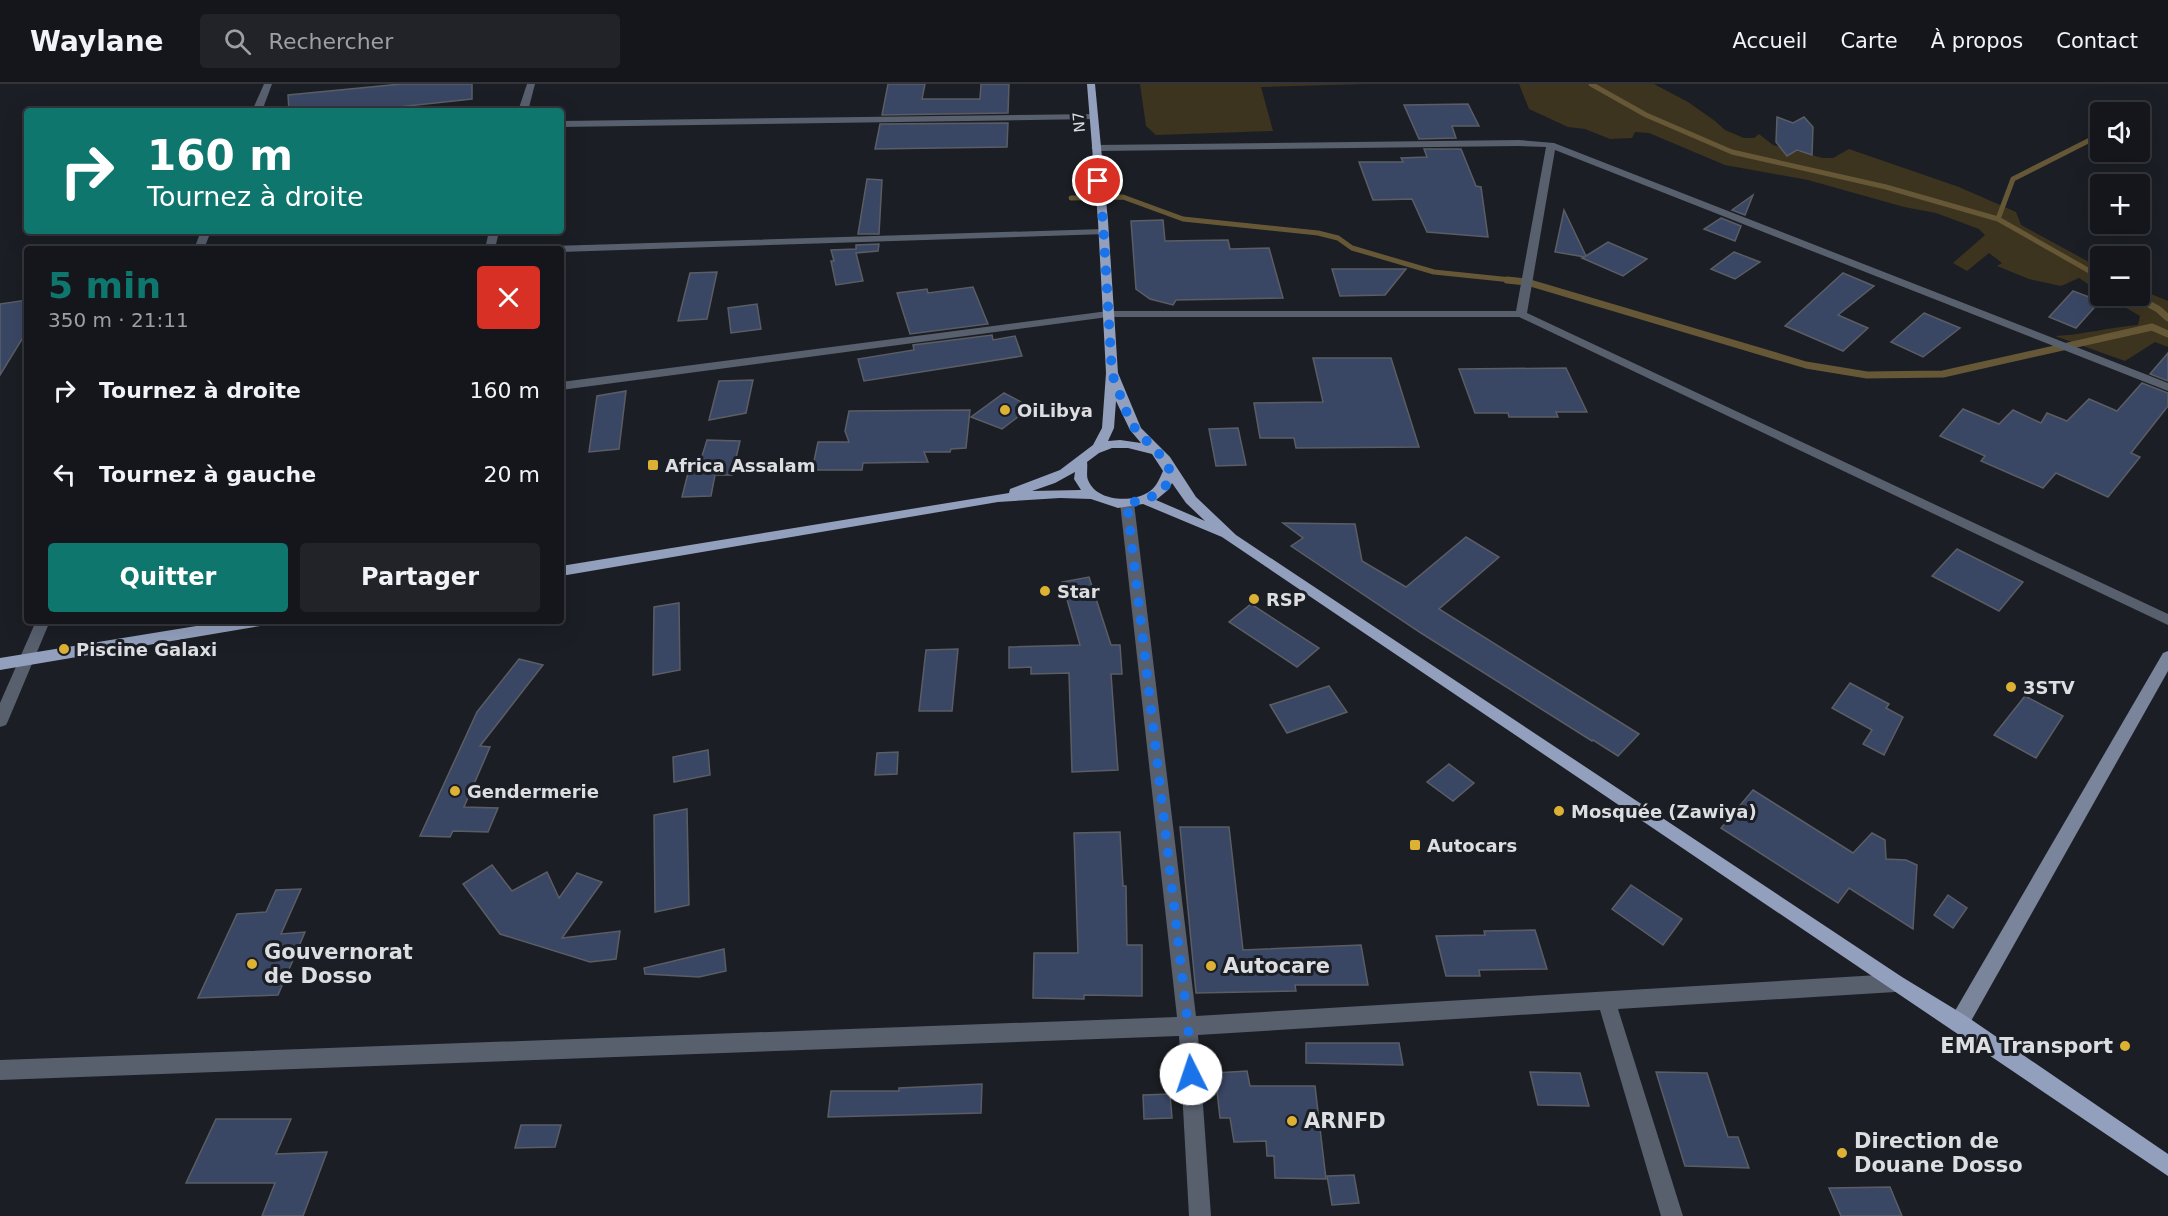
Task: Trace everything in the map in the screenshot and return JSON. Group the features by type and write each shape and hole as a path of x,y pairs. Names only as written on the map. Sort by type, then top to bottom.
{"main road":[{"name":"N7","path":"1091,84 1112,374"},
{"path":"1097,449 1108,428 1112,374"},
{"path":"1112,374 1128,416 1136,430 1165,460 1170,471 1191,500 1231,538 1895,983 1959,1023 2168,1166"},
{"path":"998,498 1055,478 1081,463 1089,453 1097,449 1120,443 1138,445 1154,451"},
{"path":"1081,463 1078,474 1082,486 1093,495 1109,502 1136,502 1231,538"},
{"path":"1136,502 1159,493 1168,483 1170,471"},
{"path":"564,570 998,498 1060,494 1093,495"},
{"path":"0,664 242,624"}],"street":[{"path":"257,108 268,84"},
{"path":"523,108 531,84"},
{"path":"564,124 1093,116"},
{"path":"1096,148 1519,143 1551,145 2168,387"},
{"path":"1521,314 1551,145"},
{"path":"564,249 1103,232"},
{"path":"564,386 1108,314 1521,314 2168,621"},
{"path":"1136,502 1188,1026 1200,1216"},
{"path":"0,721 42,624"},
{"path":"1959,1023 2168,657"},
{"path":"0,1070 1188,1026 1895,983"},
{"path":"1606,1000 1672,1216"}],"shaded area":[{"path":"1140,84 1367,84 1261,87 1273,131 1156,135 1146,126"},
{"path":"1519,84 1654,84 1688,102 1725,130 1744,138 1754,138 1759,134 1773,145 1823,158 1833,158 1849,149 1959,187 2016,212 2021,225 2090,263 2090,285 2079,278 2061,286 2029,279 1997,266 2002,263 1989,253 1967,271 1953,263 1985,235 1979,229 1936,213 1904,207 1808,180 1725,165 1649,133 1635,132 1632,138 1610,139 1585,129 1568,127 1529,109"},
{"path":"2150,294 2168,301 2168,347 2155,342 2125,361 2055,336 2138,325 2140,316 2123,306 2150,306"}],"building":[{"path":"401,84 472,84 472,99 389,108 289,108 288,95"},
{"path":"888,84 925,84 922,99 980,99 981,84 1009,84 1008,113 882,115"},
{"path":"1468,104 1479,126 1452,126 1456,138 1419,139 1404,105"},
{"path":"1777,117 1793,123 1804,117 1813,127 1812,155 1797,150 1787,156 1776,142"},
{"path":"1008,123 1007,147 875,149 880,124"},
{"path":"1424,149 1461,149 1476,186 1481,187 1488,237 1427,232 1412,199 1373,200 1359,162 1403,162 1401,158 1427,157"},
{"path":"867,179 882,180 879,234 858,234"},
{"path":"1753,195 1745,215 1732,210"},
{"path":"1564,210 1586,256 1608,242 1647,259 1623,276 1582,258 1585,257 1555,252"},
{"path":"1721,218 1741,226 1735,241 1704,229"},
{"path":"1163,220 1165,241 1228,240 1230,249 1269,248 1283,298 1176,300 1173,305 1150,299 1136,289 1131,221"},
{"path":"879,244 878,251 856,253 863,281 836,285 831,250 856,249 856,245"},
{"path":"1734,252 1760,262 1735,279 1711,269"},
{"path":"1332,269 1406,269 1385,295 1340,296"},
{"path":"717,272 707,319 678,321 690,273"},
{"path":"1843,273 1874,286 1838,315 1868,328 1843,351 1785,326"},
{"path":"973,287 988,324 910,334 897,293 927,289 928,293"},
{"path":"2073,291 2090,297 2090,306 2096,306 2076,328 2049,317"},
{"path":"24,300 24,336 0,375 0,304"},
{"path":"757,304 761,329 731,333 728,308"},
{"path":"1924,313 1960,328 1923,357 1891,342"},
{"path":"992,335 993,340 1015,336 1022,356 864,381 858,359 914,350 913,345"},
{"path":"2168,353 2168,381 2150,374"},
{"path":"1313,358 1391,358 1419,447 1296,448 1294,438 1260,438 1254,403 1323,402"},
{"path":"1566,368 1587,412 1556,412 1558,417 1509,417 1508,413 1475,413 1459,369"},
{"path":"753,380 746,413 709,420 719,381"},
{"path":"2142,383 2168,393 2168,406 2131,453 2140,457 2108,497 2056,473 2043,488 1981,461 1985,456 1940,436 1963,409 1999,424 2013,410 2041,423 2047,413 2067,421 2089,399 2117,411"},
{"path":"626,391 619,449 589,452 597,396"},
{"path":"1004,393 1031,407 1002,429 971,417"},
{"path":"970,410 966,448 951,449 950,452 924,452 928,462 863,463 862,470 812,470 818,442 849,442 845,431 849,411"},
{"path":"1238,428 1246,465 1216,466 1209,429"},
{"path":"707,440 740,441 732,475 715,475 711,496 682,497 688,473 697,472"},
{"path":"1283,523 1355,524 1362,561 1406,587 1466,537 1499,557 1439,609 1639,734 1618,756 1592,741 1421,633 1291,546 1303,538"},
{"path":"1957,549 2023,582 1999,611 1932,576"},
{"path":"1089,577 1111,645 1120,645 1122,674 1111,674 1118,770 1072,772 1069,673 1031,674 1031,667 1009,668 1009,647 1080,645 1062,582"},
{"path":"679,603 680,670 653,675 654,607"},
{"path":"1251,604 1319,648 1297,667 1229,622"},
{"path":"958,649 952,711 919,711 926,650"},
{"path":"519,659 543,665 480,746 490,747 464,807 498,808 488,832 453,831 450,837 420,836 477,712"},
{"path":"1850,683 1889,704 1886,708 1903,717 1884,755 1863,744 1872,730 1832,708"},
{"path":"1329,686 1347,712 1287,733 1270,705"},
{"path":"2025,696 2063,716 2036,758 1994,735"},
{"path":"708,750 710,775 674,782 673,757"},
{"path":"898,752 897,774 875,775 877,753"},
{"path":"1449,764 1474,783 1453,801 1427,782"},
{"path":"1753,790 1853,853 1872,833 1885,840 1886,859 1906,860 1917,865 1913,929 1849,888 1838,903 1721,828"},
{"path":"687,809 689,905 655,912 654,815"},
{"path":"1180,827 1229,827 1243,950 1361,945 1368,985 1295,985 1296,991 1196,993"},
{"path":"1120,832 1123,886 1126,886 1127,945 1142,945 1142,996 1084,995 1084,999 1033,998 1034,953 1078,953 1074,833"},
{"path":"492,865 512,891 547,872 559,898 577,873 602,882 562,938 620,931 616,959 590,962 500,934 463,884"},
{"path":"1631,885 1682,919 1663,945 1612,909"},
{"name":"Gouvernorat de Dosso","path":"301,889 281,934 305,932 278,995 198,998 237,914 266,912 276,890"},
{"path":"1948,895 1967,908 1953,928 1934,915"},
{"path":"1535,930 1547,969 1479,970 1480,976 1446,976 1436,936 1485,935 1484,931"},
{"path":"724,949 726,971 699,977 645,974 644,968"},
{"path":"1306,1043 1399,1043 1403,1065 1306,1063"},
{"name":"ARNFD","path":"1247,1071 1250,1086 1315,1086 1326,1179 1275,1178 1274,1156 1267,1156 1266,1141 1234,1142 1230,1118 1220,1118 1215,1073"},
{"path":"1530,1072 1580,1073 1589,1106 1538,1105"},
{"path":"1656,1072 1707,1073 1728,1137 1738,1137 1749,1168 1685,1166"},
{"path":"982,1084 981,1113 828,1117 831,1091 899,1091 899,1088"},
{"path":"1170,1094 1172,1118 1144,1119 1143,1095"},
{"path":"216,1119 291,1119 276,1154 327,1152 303,1216 262,1216 275,1183 186,1183"},
{"path":"521,1125 561,1125 555,1147 515,1148"},
{"path":"1354,1175 1359,1203 1332,1205 1327,1176"},
{"path":"1890,1187 1902,1216 1841,1216 1829,1188"}],"waterway":[{"path":"1591,84 1646,115 1732,152 1886,187 1998,219"},
{"path":"1998,219 2013,179 2090,140"},
{"path":"1071,198 1123,197 1183,219 1318,233 1338,238 1352,248 1434,272 1521,281"},
{"path":"1998,219 2090,271"},
{"path":"1507,280 1527,282 1806,365 1867,375 1943,374 2152,327 2168,334"},
{"path":"2150,305 2168,318"}],"place":[{"name":"OiLibya","path":"1005,410"},
{"name":"Africa Assalam","path":"653,465"},
{"name":"Star","path":"1045,591"},
{"name":"RSP","path":"1254,599"},
{"name":"Piscine Galaxi","path":"64,649"},
{"name":"3STV","path":"2011,687"},
{"name":"Gendermerie","path":"455,791"},
{"name":"Mosquée (Zawiya)","path":"1559,811"},
{"name":"Autocars","path":"1415,845"},
{"name":"Gouvernorat de Dosso","path":"252,964"},
{"name":"Autocare","path":"1211,966"},
{"name":"EMA Transport","path":"2125,1046"},
{"name":"ARNFD","path":"1292,1121"},
{"name":"Direction de Douane Dosso","path":"1842,1153"}],"route":[{"path":"1098,181 1103,221 1112,374 1128,416 1136,430 1165,460 1170,471 1168,483 1159,493 1145,500 1127,503 1188,1026 1191,1074"}]}
